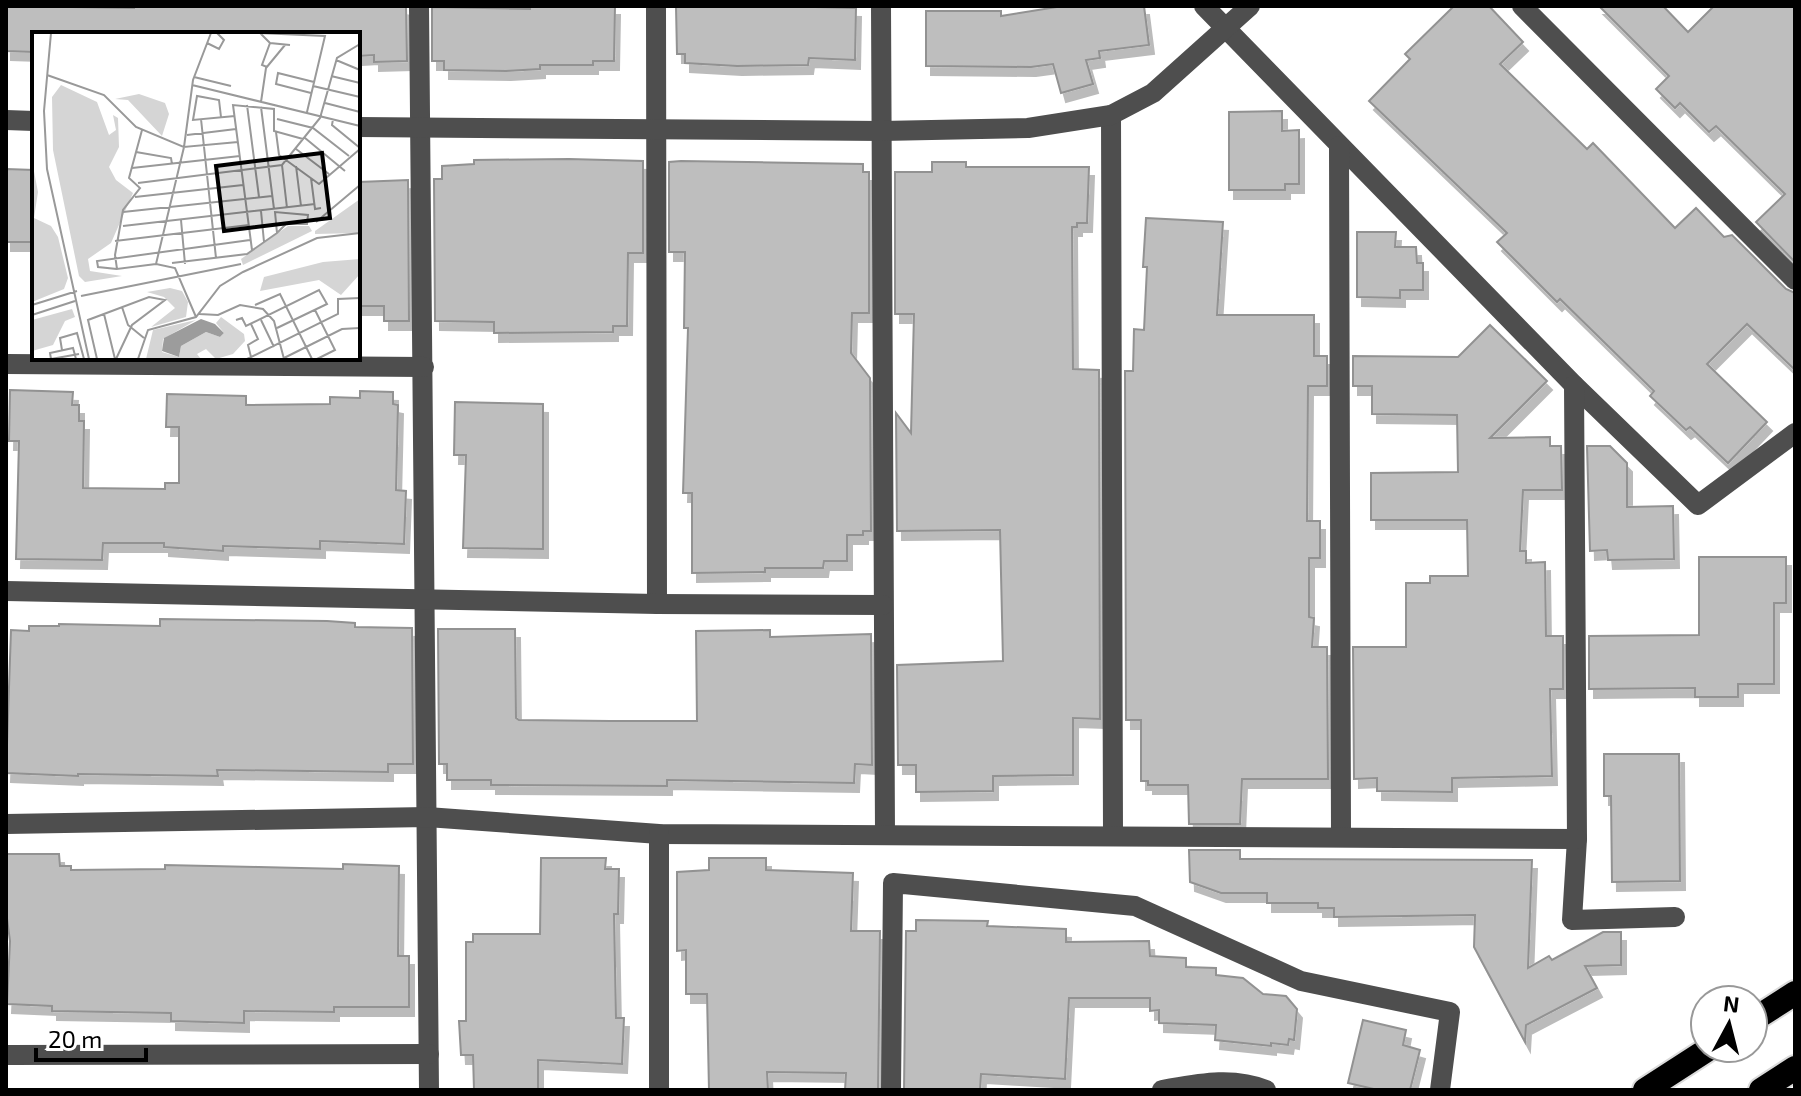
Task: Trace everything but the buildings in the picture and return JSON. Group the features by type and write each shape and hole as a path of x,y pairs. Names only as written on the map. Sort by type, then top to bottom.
{"highway":[{"path":"1769,1010 1795,993"},
{"path":"1645,1090 1689,1062"},
{"path":"1761,1090 1795,1068"}],"street":[{"path":"419,6 429,1090"},
{"path":"656,6 657,604"},
{"path":"881,6 885,833"},
{"path":"1204,6 1574,385 1698,505 1795,433"},
{"path":"360,127 882,131 1028,128 1111,115 1153,93 1250,6"},
{"path":"1522,6 1795,280"},
{"path":"1111,115 1113,836"},
{"path":"6,120 32,121"},
{"path":"1339,146 1341,837"},
{"path":"6,364 424,367"},
{"path":"1574,385 1577,839 1572,920 1675,917"},
{"path":"6,591 657,604 883,605"},
{"path":"6,824 427,817 659,834 1577,839"},
{"path":"659,834 659,1090"},
{"path":"891,1090 893,883 1135,906 1301,981 1450,1012 1440,1090"},
{"path":"6,1055 429,1054"},
{"path":"1162,1090 1215,1082 1254,1085 1266,1090"}]}
